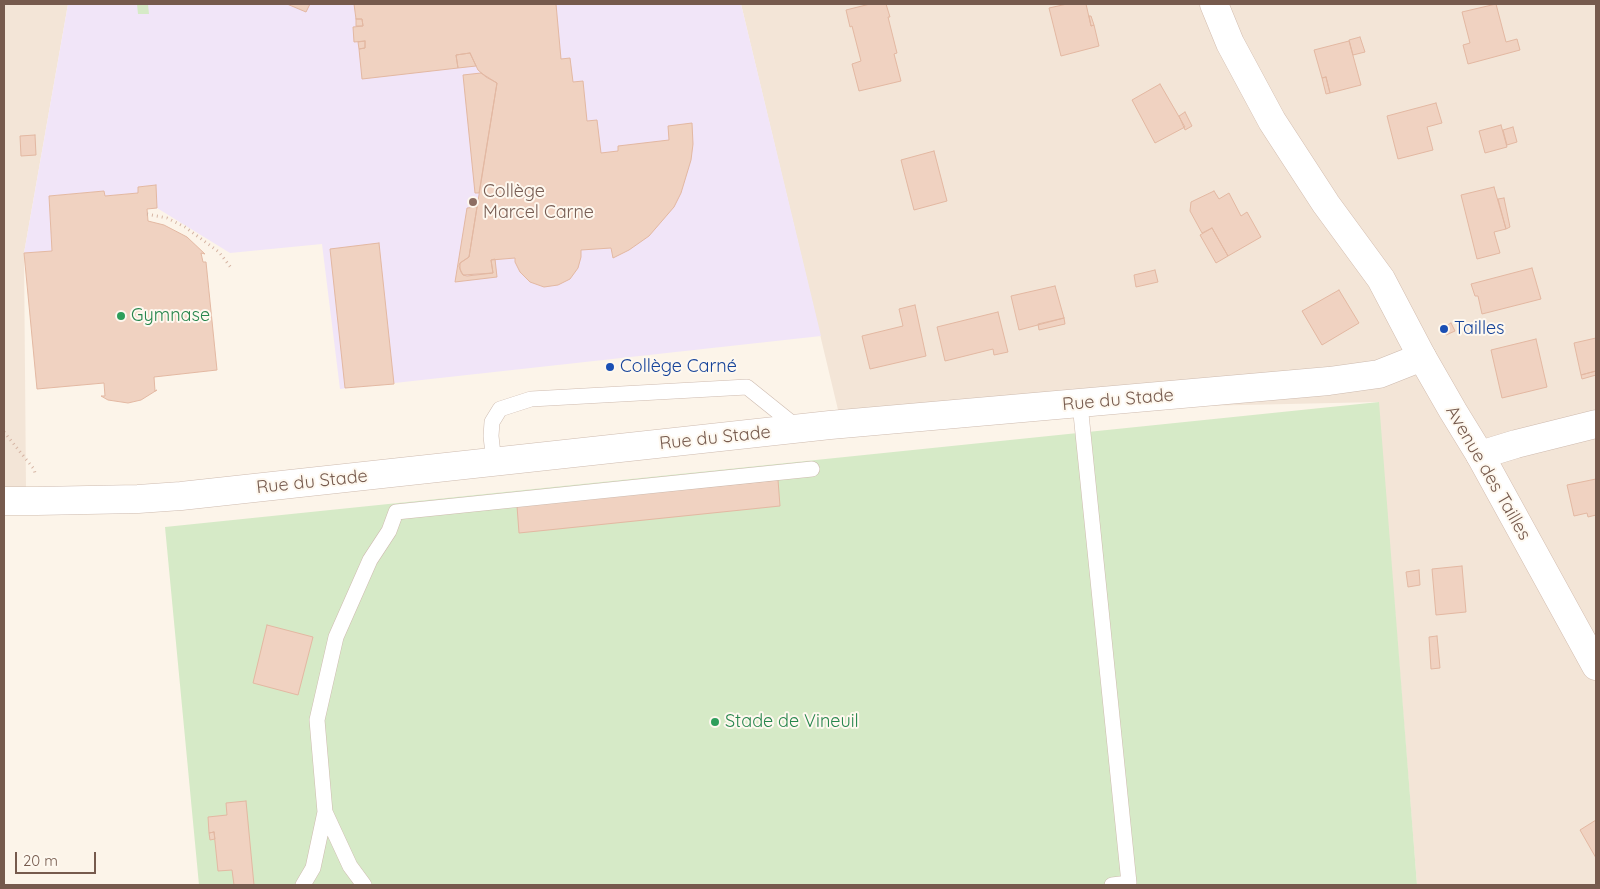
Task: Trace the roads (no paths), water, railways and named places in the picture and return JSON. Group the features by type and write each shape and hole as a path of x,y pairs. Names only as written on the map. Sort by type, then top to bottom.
{"street":[{"name":"Avenue des Tailles","path":"1214,4 1230,43 1272,121 1326,204 1381,278 1422,357 1480,454 1596,666"},
{"name":"Rue du Stade","path":"4,500 138,499 181,496 799,429 1329,381 1379,374 1422,357"},
{"path":"1480,454 1596,424"}],"lane":[{"path":"494,463 491,436 492,422 500,409 531,399 746,387 799,429"},
{"path":"1080,404 1129,883 1112,885"},
{"path":"304,885 313,868 325,812 317,720 336,637 370,560 389,531 396,512 812,469"},
{"path":"325,812 350,866 364,885"}],"place":[{"name":"Collège Marcel Carne","path":"473,202"},
{"name":"Gymnase","path":"121,316"},
{"name":"Tailles","path":"1444,329"},
{"name":"Collège Carné","path":"610,367"},
{"name":"Stade de Vineuil","path":"715,722"}]}
